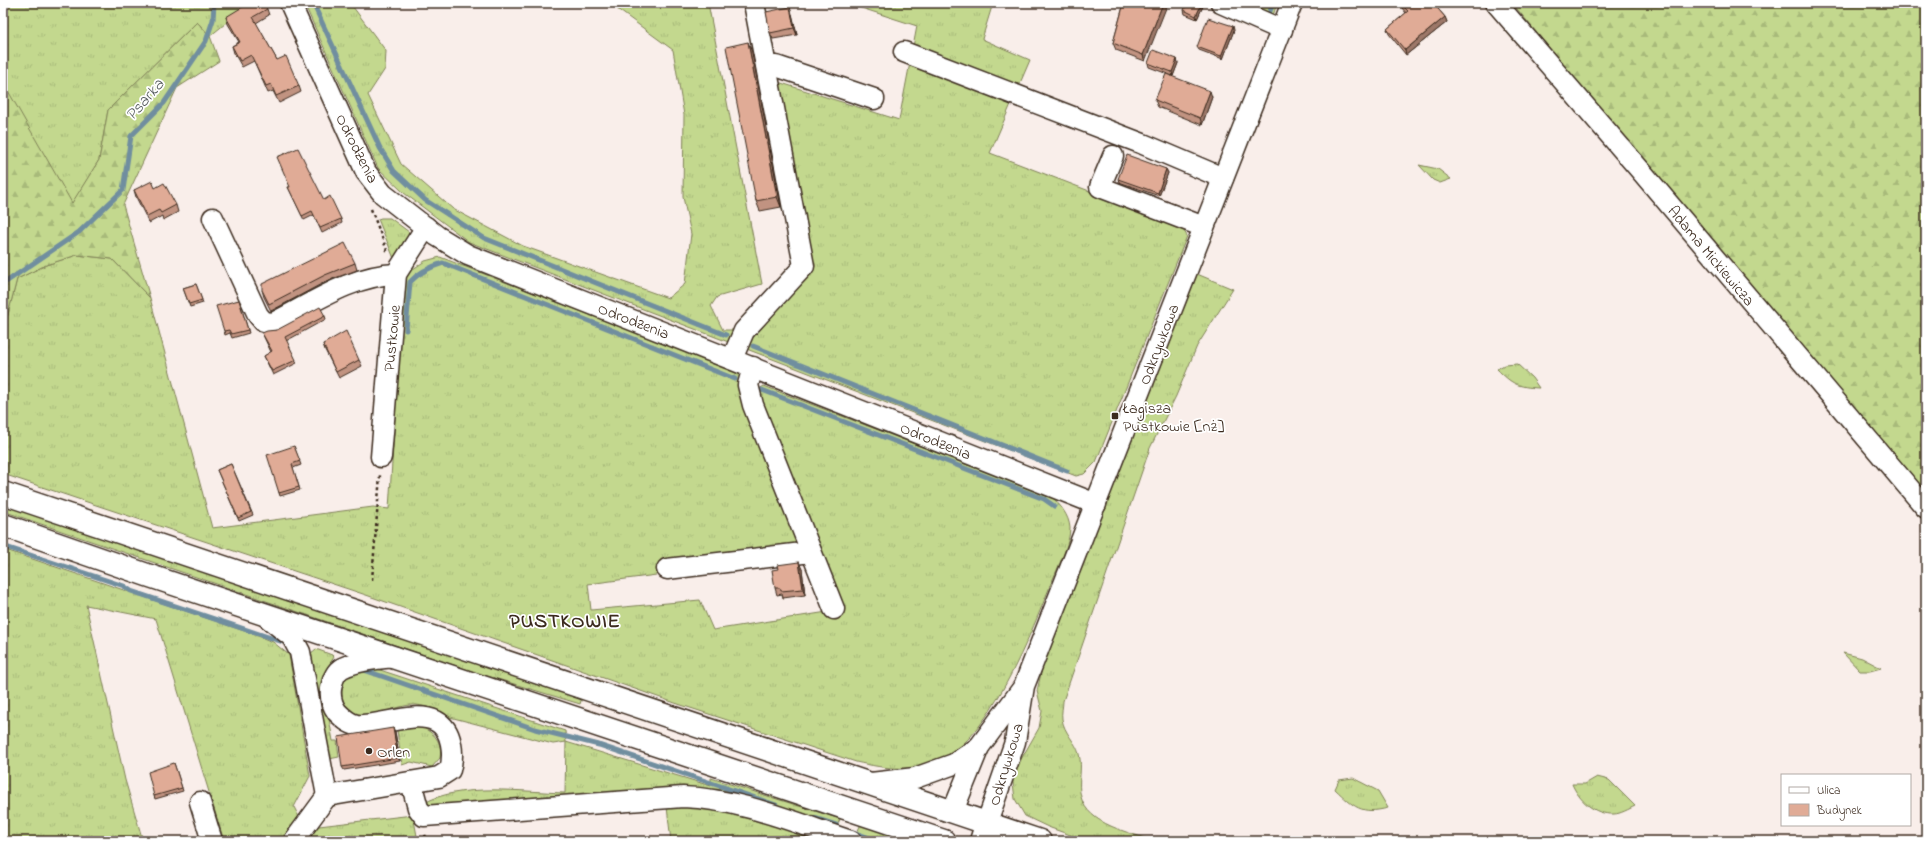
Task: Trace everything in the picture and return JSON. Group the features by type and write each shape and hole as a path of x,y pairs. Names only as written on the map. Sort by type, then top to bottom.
{"main road":[{"path":"3,493 953,811 984,832 1040,841"},
{"path":"3,525 147,575 943,841"},
{"name":"Odkrywkowa","path":"943,841 953,811"}],"street":[{"name":"Odrodzenia","path":"290,3 366,172 383,194 426,228 468,255 1096,504"},
{"path":"732,359 744,331 804,266 754,3"},
{"path":"1221,3 1282,30"},
{"name":"Odkrywkowa","path":"984,832 1015,742 1024,686 1292,3"},
{"name":"Adama Mickiewicza","path":"1496,3 1923,498"},
{"path":"904,52 1144,144 1223,178"},
{"path":"767,67 776,66 874,99"},
{"path":"1113,156 1100,187 1204,227"},
{"path":"213,218 258,316 264,322 273,323 338,290 369,277 396,274"},
{"name":"Pustkowie","path":"381,457 396,274 426,228"},
{"path":"753,367 748,385 753,405 834,609"},
{"path":"667,569 811,552"},
{"path":"258,611 292,637 300,652 327,796"},
{"path":"294,841 327,796 439,777 450,770 453,757 449,734 437,721 423,718 357,725 344,720 334,708 330,695 332,680 340,669 356,662 396,657"},
{"name":"Odkrywkowa","path":"953,811 964,779 979,747 1024,686"},
{"name":"Odkrywkowa","path":"871,783 915,778 954,764 979,747"},
{"path":"411,782 418,808 424,816 675,798 708,798 730,802 851,841"},
{"path":"200,802 212,841"}],"path":[{"path":"372,580 381,457"}],"green space":[{"path":"3,3 251,3 210,36 197,22 108,110 99,160 72,204 3,195"},
{"path":"304,3 355,3 353,7 386,51 385,69 368,95 401,164 453,209 523,246 668,298 685,284 691,234 683,197 684,115 673,50 609,3 708,3 762,284 717,297 711,306 723,330 734,330 750,341 813,270 778,82 899,120 917,26 846,3 993,3 982,39 1030,60 990,153 1181,226 1187,236 1096,462 1084,474 1076,476 469,242 404,193 378,168"},
{"path":"1243,3 1277,3 1273,16"},
{"path":"1512,3 1926,3 1926,501 1916,489"},
{"path":"197,22 210,36 219,61 177,88 123,205 150,298 112,259 77,255 46,265 17,279 3,334 3,82 72,203 99,160 108,110"},
{"path":"1419,165 1438,169 1451,179 1440,183 1433,180"},
{"path":"390,218 409,232 406,245 395,261 378,219"},
{"path":"77,255 112,259 150,298 212,528 373,507 389,509 404,275 425,261 440,257 741,373 801,540 792,548 664,574 588,584 591,610 700,600 713,630 840,610 756,391 764,386 1052,497 1061,507 1068,519 1070,534 1064,554 1021,655 991,709 968,740 948,756 921,766 910,768 889,768 856,762 675,703 366,595 3,474 3,334 17,279 46,265"},
{"path":"1197,274 1233,289 1197,346 1176,396 1150,448 1063,701 1062,712 1062,719 1065,729 1079,754 1080,792 1085,807 1101,821 1111,826 1153,841 1087,841 1048,827 1025,816 1015,799 1012,775 1039,728 1042,711 1037,691 1042,669"},
{"path":"1517,364 1532,378 1539,388 1525,387 1515,384 1497,369 1504,365"},
{"path":"3,502 582,698 580,704 468,670 3,511"},
{"path":"3,549 253,634 273,642 289,655 310,776 294,807 301,821 285,841 224,841 156,619 86,605 125,780 143,841 3,841"},
{"path":"316,649 334,657 324,673 321,694 321,703 329,718 333,741 337,741 339,757 329,759 310,654"},
{"path":"1843,653 1862,658 1881,668 1870,671 1860,671"},
{"path":"368,669 377,669 565,731 566,742 553,744 446,716 417,705 408,705 371,715 362,715 354,712 346,706 342,697 342,688 348,677"},
{"path":"419,726 429,731 439,742 441,752 440,758 432,767 411,762 402,765 397,730"},
{"path":"566,742 711,786 711,778 840,819 835,831 755,802 440,810 423,804 437,797 472,791 511,790 565,793"},
{"path":"1597,777 1609,780 1635,806 1616,814 1607,814 1588,805 1579,796 1572,784 1585,784"},
{"path":"1353,778 1378,791 1388,808 1371,811 1358,808 1335,789 1339,780"},
{"path":"696,802 833,841 671,841 667,807"},
{"path":"413,815 418,841 300,841 311,828 319,826"},
{"path":"861,824 905,841 861,841 855,837"}],"building":[{"path":"249,3 264,3 267,9 253,17 277,60 286,56 299,86 276,96 271,84 266,86 251,55 240,61 232,46 240,42 226,17"},
{"path":"1124,3 1163,3 1143,55 1113,43"},
{"path":"1187,3 1202,3 1196,16 1184,10"},
{"path":"1400,3 1433,3 1445,17 1405,50 1387,29 1408,11"},
{"path":"790,7 794,28 770,33 766,12"},
{"path":"1208,18 1233,26 1221,56 1197,47"},
{"path":"748,42 777,197 756,201 726,47"},
{"path":"1153,50 1177,59 1172,72 1148,63"},
{"path":"1166,74 1210,91 1200,118 1155,100"},
{"path":"298,148 324,200 330,196 341,219 320,228 312,211 302,216 288,187 290,187 277,157"},
{"path":"1127,155 1166,169 1158,193 1118,179"},
{"path":"152,181 155,188 164,183 176,205 161,213 159,210 147,216 134,190"},
{"path":"345,243 355,263 325,275 269,304 262,290 262,284"},
{"path":"196,284 202,300 189,304 183,288"},
{"path":"239,300 248,330 231,334 229,330 224,331 216,306"},
{"path":"320,307 325,316 285,337 296,360 272,371 264,356 272,351 262,333 277,330"},
{"path":"346,331 359,360 336,372 323,344"},
{"path":"294,446 300,461 292,464 299,487 279,493 267,455"},
{"path":"231,464 251,512 238,518 217,470"},
{"path":"799,562 803,589 781,591 780,588 775,588 772,570 778,569 777,565"},
{"name":"Orlen","path":"393,728 398,758 342,767 338,737"},
{"path":"174,763 182,788 154,796 148,772"}],"waterway":[{"name":"Psarka","path":"3,284 79,232 123,190 131,136 164,103 206,41 213,20 214,3"},
{"path":"313,3 380,148 394,171 425,200 484,238 726,335"},
{"path":"1269,14 1273,3"},
{"path":"406,330 410,282 425,270 443,263 735,379"},
{"path":"753,346 1067,471"},
{"path":"762,390 1044,499 1054,506"},
{"path":"3,546 124,586 131,591 286,643"},
{"path":"361,669 535,729 599,745 776,805"},
{"path":"814,818 836,825"},
{"path":"853,832 878,841"}],"place":[{"name":"Łagisza Pustkowie [nż]","path":"1115,416"},
{"name":"Orlen","path":"369,751"}],"district":[{"name":"PUSTKOWIE","path":"565,620"}]}
